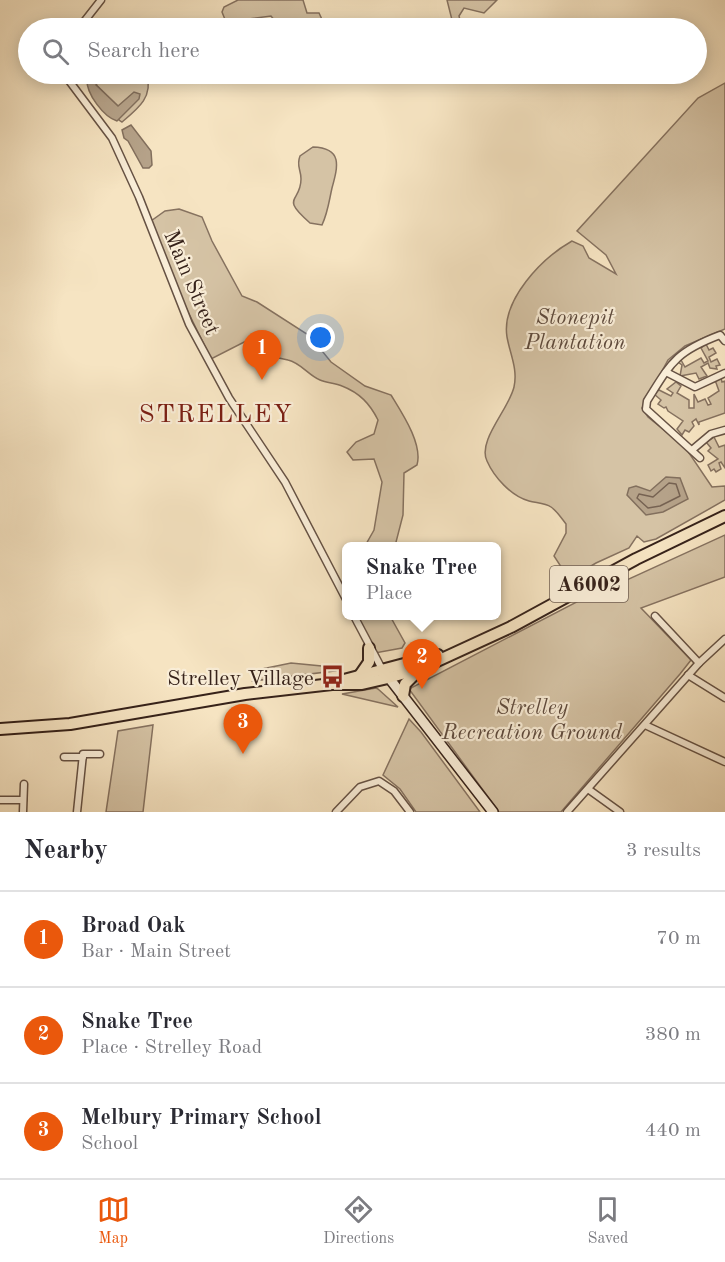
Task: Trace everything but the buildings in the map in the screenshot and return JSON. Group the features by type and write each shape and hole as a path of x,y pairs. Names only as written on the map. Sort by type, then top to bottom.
{"main road":[{"name":"A6002","path":"0,729 80,723 245,694 332,684 362,684 454,651 511,627 636,559 725,516"},
{"path":"360,675 369,662 369,648"},
{"name":"A6002","path":"403,696 405,684 422,668 454,651"},
{"name":"A6002","path":"332,684 360,675 385,674 422,668"},
{"path":"385,674 493,812"}],"street":[{"path":"87,18 101,0"},
{"name":"Main Street","path":"71,84 112,138 139,197 189,324 230,398 297,502 342,592"},
{"path":"700,458 646,409 647,401 680,354 720,335 725,341"},
{"path":"666,372 695,387 725,373"},
{"path":"692,450 711,434 725,429"},
{"path":"655,616 699,663"},
{"path":"356,620 369,648 385,674"},
{"path":"567,812 688,675 725,639"},
{"path":"688,675 725,698"},
{"path":"645,725 725,762"},
{"path":"77,812 83,754 100,754"},
{"path":"64,757 83,757"},
{"path":"336,812 360,787 379,781 394,790 410,812"},
{"path":"23,812 24,784"},
{"path":"588,789 620,812"},
{"path":"0,800 23,800"}],"green space":[{"path":"238,0 303,0 307,13 319,13 321,18 273,18 271,16 224,18 222,12 224,7"},
{"path":"447,0 497,0 484,13 464,8 460,18 452,18"},
{"name":"Stonepit Plantation","path":"725,83 725,329 685,346 668,360 642,408 648,417 685,447 712,487 725,486 725,500 656,539 644,542 637,536 629,548 596,563 569,579 554,556 566,533 566,524 551,507 522,499 504,485 494,473 485,453 486,444 514,387 514,368 507,337 510,309 517,295 537,269 560,248 572,241 583,246 589,258 616,274 606,255 577,231 698,98"},
{"path":"95,84 148,84 146,96 139,107 122,122 119,120 118,106"},
{"path":"313,147 329,151 334,155 337,166 322,225 310,223 294,204 300,187 301,176 298,162 300,156"},
{"path":"179,209 202,217 212,241 242,296 257,302 310,336 331,362 365,386 391,395 414,438 418,457 417,465 404,473 403,515 396,542 367,542 374,530 382,482 374,459 353,460 347,452 356,442 374,434 378,420 372,409 348,389 320,380 293,362 267,357 252,338 211,359 176,287 151,221 165,211"},
{"path":"706,344 709,350 713,348 716,353 709,357 711,362 717,359 720,365 716,366 717,369 710,368 708,363 701,367 707,376 699,379 696,373 680,376 682,365 678,362 681,360 685,367 701,358 704,363 708,361 701,348"},
{"path":"721,378 722,382 725,381 725,413 699,422 699,425 696,419 692,422 694,426 689,432 685,430 682,435 677,429 683,421 668,411 666,407 658,404 661,400 654,394 659,390 671,396 673,393 667,389 676,382 681,386 677,393 689,400 689,408 694,408 694,394 698,402 705,399 708,405 711,404 708,398 719,391 715,380"},
{"path":"714,437 719,447 725,445 725,468 721,462 719,463 721,469 716,472 714,469 711,471 708,465 718,459 708,451 711,448 706,442"},
{"name":"Strelley Recreation Ground","path":"725,535 725,577 641,608 691,660 680,674 561,812 499,812 409,689 613,583 616,585"},
{"path":"359,620 392,620 405,643 402,648 375,653"},
{"path":"291,663 342,668 342,670 253,681 262,669"},
{"path":"376,688 398,707 342,694"},
{"path":"409,719 480,812 416,812 400,789 383,775"},
{"path":"153,725 143,812 106,812 118,731"}],"water":[{"path":"97,84 118,106 134,92 140,94 139,99 117,121 102,110 87,85"},
{"path":"131,125 151,151 152,165 149,168 143,168 124,138 122,130"},
{"path":"666,477 680,478 688,499 663,512 646,515 627,495 629,488 636,486 650,491"}],"place":[{"name":"Broad Oak","path":"262,380"},
{"name":"Strelley Village","path":"332,677"},
{"name":"Snake Tree","path":"422,689"},
{"name":"Melbury Primary School","path":"243,754"}],"district":[{"name":"STRELLEY","path":"216,413"}]}
